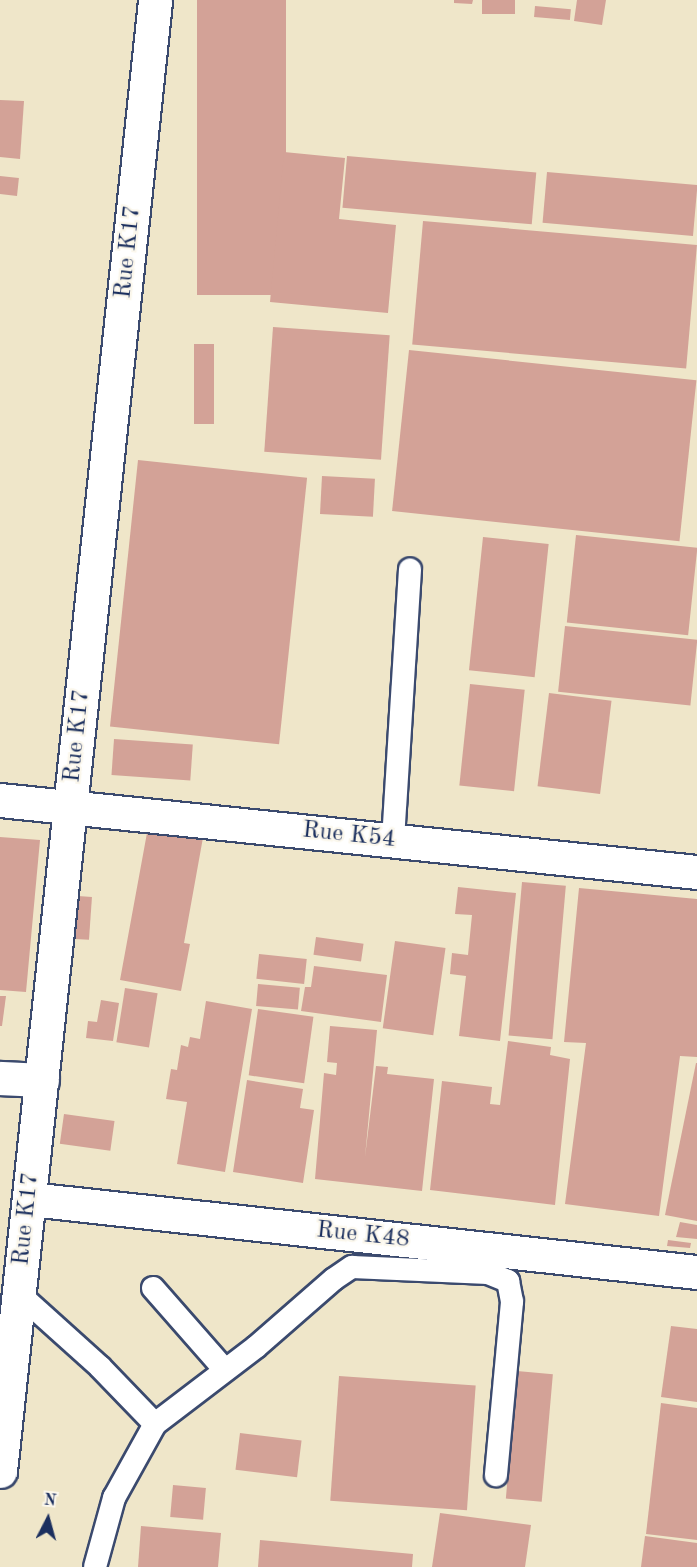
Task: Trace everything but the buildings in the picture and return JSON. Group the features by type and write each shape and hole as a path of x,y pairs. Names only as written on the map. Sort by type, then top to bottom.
{"street":[{"name":"Rue K17","path":"0,1471 155,0"},
{"name":"Rue K54","path":"0,800 697,872"},
{"path":"0,1078 42,1080"},
{"name":"Rue K48","path":"30,1199 697,1272"}],"lane":[{"path":"393,840 410,570"},
{"path":"95,1567 114,1498 155,1424 352,1267 488,1273 507,1281 512,1302 496,1475"},
{"path":"153,1288 225,1370"},
{"path":"19,1294 100,1366 155,1424"}]}
